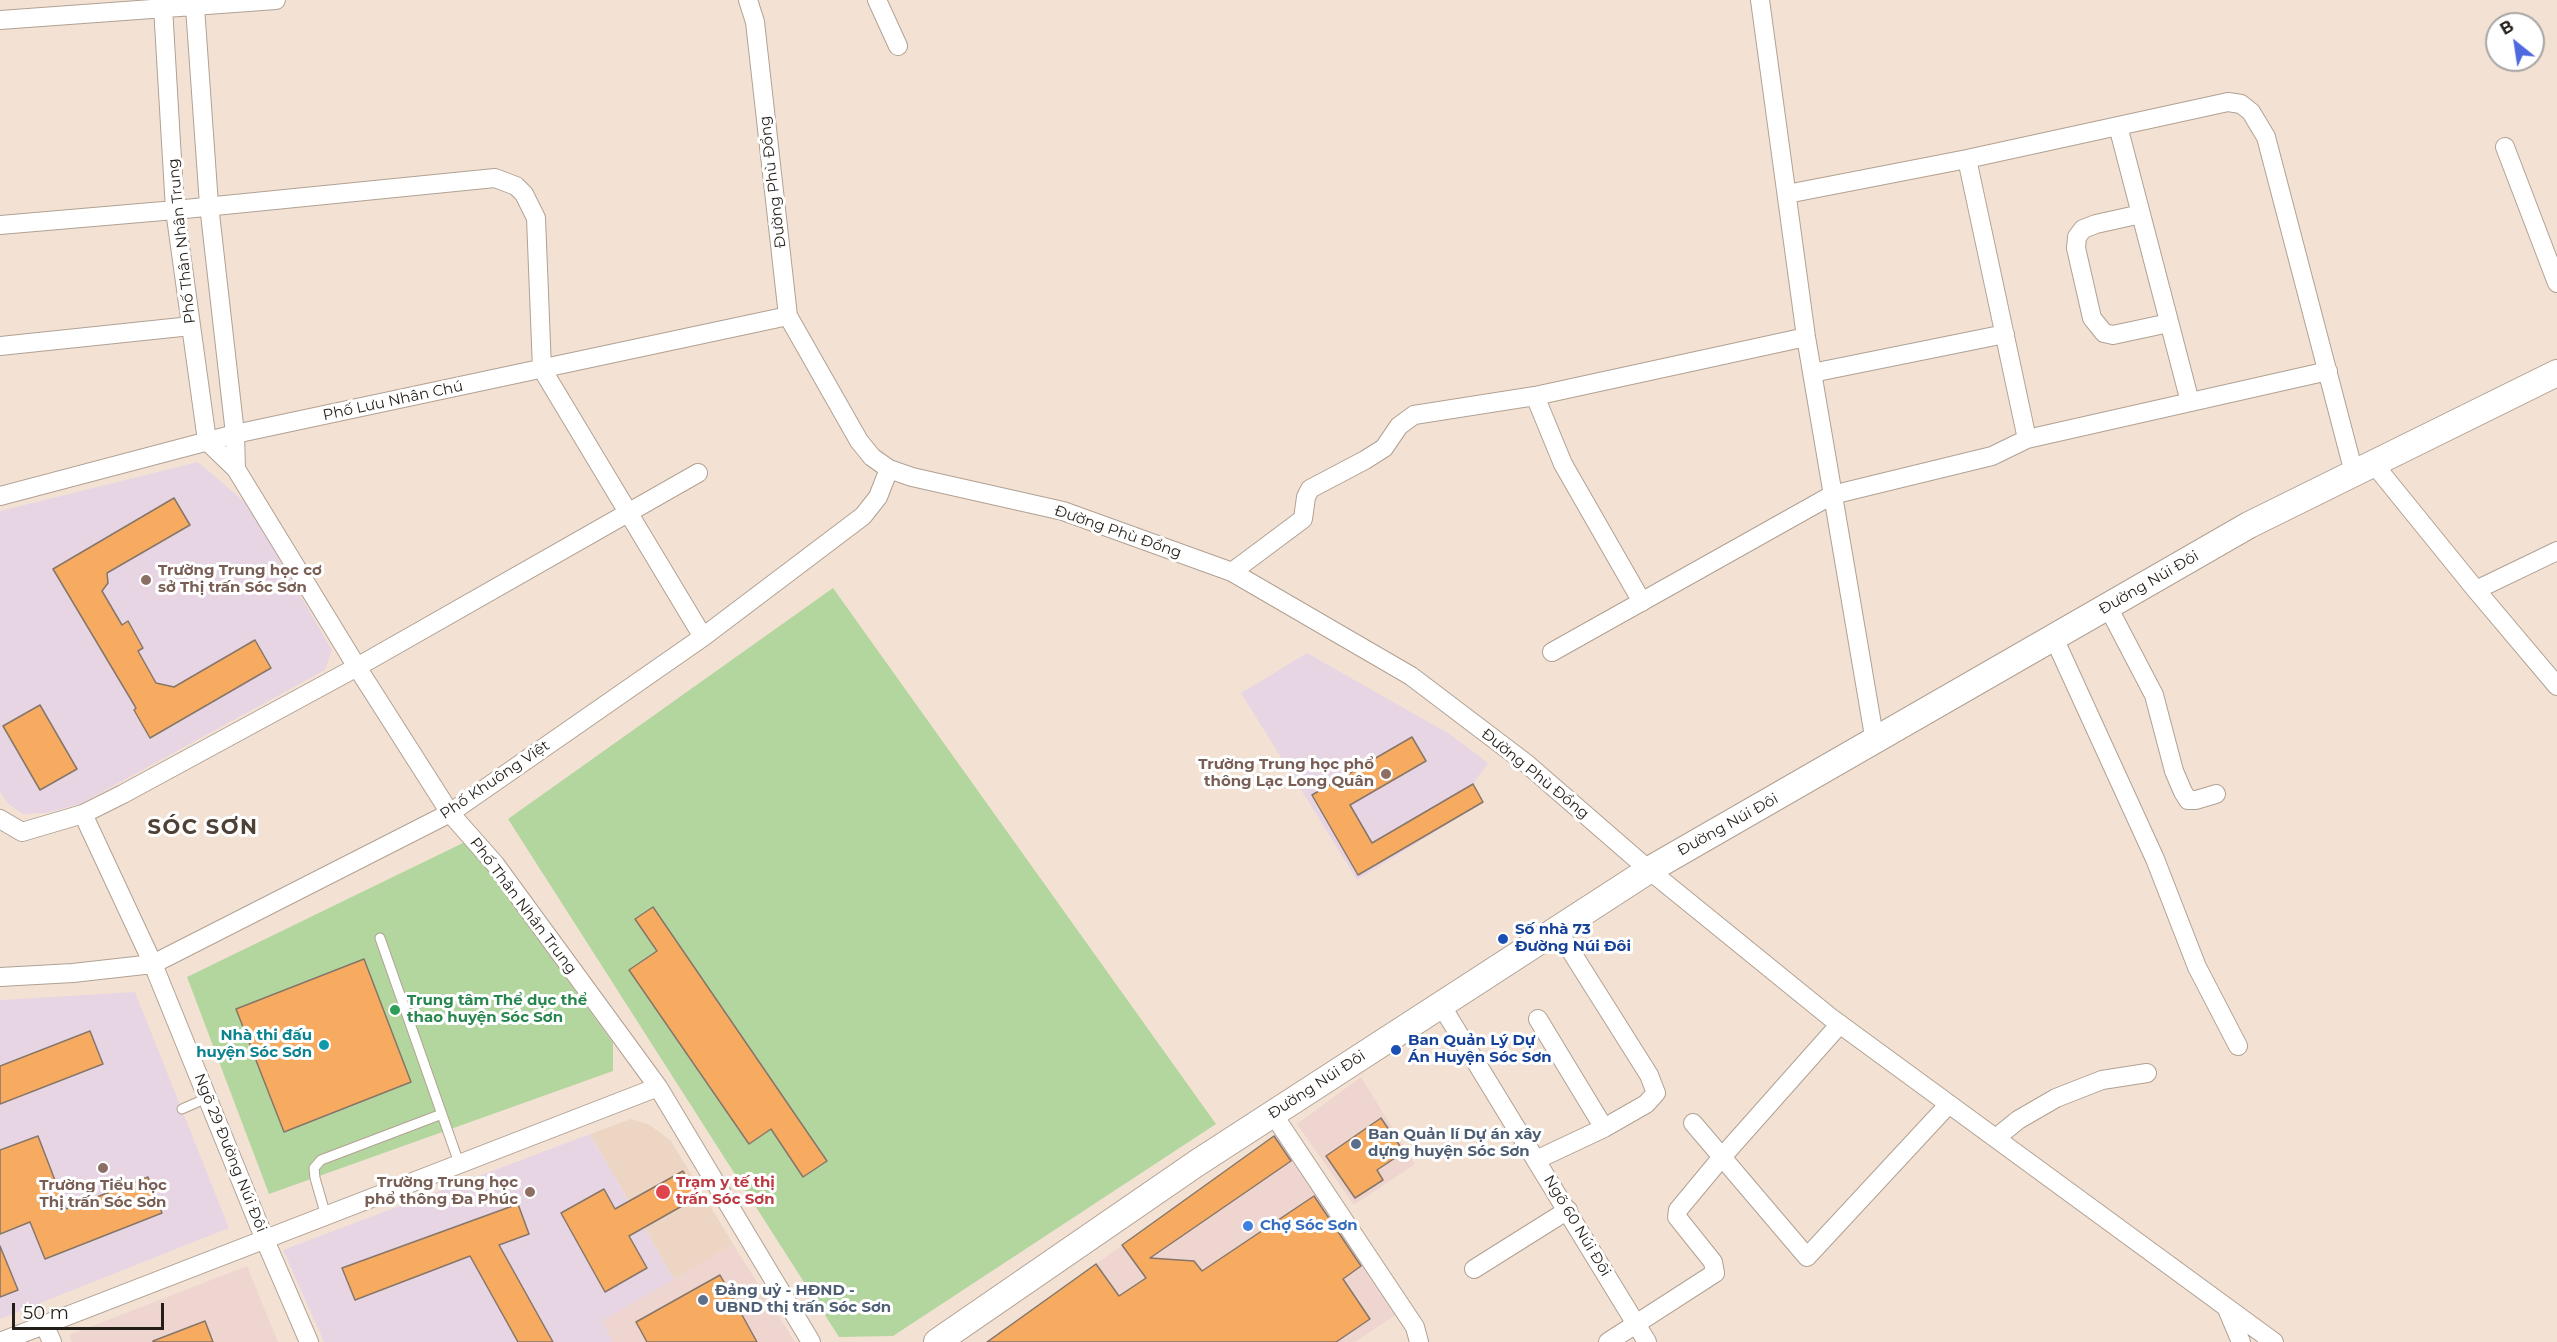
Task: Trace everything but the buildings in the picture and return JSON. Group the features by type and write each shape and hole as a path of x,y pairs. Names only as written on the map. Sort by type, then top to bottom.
{"main road":[{"name":"Đường Núi Đôi","path":"937,1342 1197,1163 1649,870 2249,525 2557,373"}],"street":[{"path":"0,20 164,4 276,0"},
{"name":"Đường Phù Đổng","path":"748,0 754,22 788,316 859,441 872,458 889,469 912,477 1064,511 1232,572 1411,675 1527,764 1649,870 1840,1024 2274,1342"},
{"path":"877,0 898,46"},
{"path":"1760,0 1806,337 1875,742"},
{"name":"Phố Thân Nhân Trung","path":"193,3 209,205 235,434 236,469"},
{"name":"Phố Thân Nhân Trung","path":"164,4 175,210 207,441 236,469 357,667 450,813 495,864 658,1087 811,1342"},
{"path":"1787,194 1967,159 2228,102 2241,104 2251,112 2266,137 2328,371 2363,468 2476,590 2557,686"},
{"path":"2118,126 2190,402"},
{"path":"2505,147 2557,283"},
{"path":"1967,159 2027,439"},
{"path":"0,225 175,210 495,177 516,186 524,194 536,218 543,369 703,637"},
{"path":"2141,214 2096,224 2083,229 2077,237 2076,248 2092,318 2104,333 2113,335 2169,323"},
{"name":"Phố Lưu Nhân Chú","path":"0,496 235,434 788,316"},
{"path":"0,346 191,326"},
{"path":"1812,374 2005,334"},
{"path":"1232,572 1303,519 1306,497 1310,489 1384,448 1400,426 1414,416 1535,396 1806,337"},
{"path":"1552,652 1832,495 1992,456 2027,439 2328,371"},
{"path":"1535,396 1563,465 1642,602"},
{"name":"Phố Khuông Việt","path":"0,977 73,974 153,964 450,813 703,637 863,516 878,497 889,469"},
{"path":"0,819 22,832 83,814 357,667 698,473"},
{"path":"2476,590 2557,551"},
{"path":"2108,607 2154,695 2174,771 2183,792 2188,800 2216,794"},
{"path":"2054,638 2155,859 2197,967 2238,1046"},
{"name":"Ngõ 29 Đường Núi Đôi","path":"83,814 153,964 309,1342"},
{"path":"1536,1160 1604,1128 1653,1099 1656,1093 1655,1086 1557,929"},
{"name":"Ngõ 60 Núi Đôi","path":"1441,1005 1647,1342"},
{"path":"1538,1019 1604,1128"},
{"path":"1608,1342 1715,1273 1713,1262 1677,1216 1678,1210 1840,1024"},
{"path":"1996,1138 2018,1120 2056,1098 2102,1080 2147,1073"},
{"path":"0,1342 658,1087"},
{"path":"1693,1123 1807,1257 1949,1104"},
{"path":"1273,1114 1415,1327 1419,1342"},
{"path":"1473,1269 1568,1210"},
{"path":"2226,1307 2241,1342"},
{"path":"45,1324 52,1342"}],"lane":[{"path":"380,938 459,1163"},
{"path":"183,1109 207,1098"},
{"path":"326,1216 314,1168 321,1160 442,1114"}],"shaded area":[{"name":"Trường Trung học cơ sở Thị trấn Sóc Sơn","path":"198,462 247,504 332,650 325,670 80,804 46,813 23,814 8,804 0,792 0,511"},
{"name":"Trường Trung học phổ thông Lạc Long Quân","path":"1307,653 1451,735 1488,763 1473,784 1483,802 1357,880 1241,693"},
{"name":"Trường Tiểu học Thị trấn Sóc Sơn","path":"135,992 229,1228 0,1319 0,1000"},
{"name":"Ban Quản lí Dự án xây dựng huyện Sóc Sơn","path":"1361,1077 1415,1164 1354,1205 1297,1124"},
{"name":"Trạm y tế thị trấn Sóc Sơn","path":"631,1119 650,1125 671,1141 733,1244 674,1279 590,1134"},
{"name":"Chợ Sóc Sơn","path":"1283,1130 1403,1310 1355,1342 987,1342"},
{"name":"Trường Trung học phổ thông Đa Phúc","path":"590,1134 674,1279 602,1321 613,1342 324,1342 283,1250"},
{"name":"Đảng uỷ - HĐND - UBND thị trấn Sóc Sơn","path":"733,1244 795,1342 613,1342 601,1321"},
{"path":"247,1266 278,1342 72,1342 69,1335"}],"green space":[{"path":"833,588 1216,1124 893,1336 839,1337 508,819"},
{"name":"Trung tâm Thể dục thể thao huyện Sóc Sơn","path":"467,841 613,1043 613,1071 269,1194 187,977"}],"place":[{"name":"Trường Trung học cơ sở Thị trấn Sóc Sơn","path":"146,580"},
{"name":"Trường Trung học phổ thông Lạc Long Quân","path":"1386,774"},
{"name":"Số nhà 73 Đường Núi Đôi","path":"1503,939"},
{"name":"Trung tâm Thể dục thể thao huyện Sóc Sơn","path":"395,1010"},
{"name":"Nhà thi đấu huyện Sóc Sơn","path":"324,1045"},
{"name":"Ban Quản Lý Dự Án Huyện Sóc Sơn","path":"1396,1050"},
{"name":"Ban Quản lí Dự án xây dựng huyện Sóc Sơn","path":"1356,1144"},
{"name":"Trường Tiểu học Thị trấn Sóc Sơn","path":"103,1168"},
{"name":"Trường Trung học phổ thông Đa Phúc","path":"530,1192"},
{"name":"Trạm y tế thị trấn Sóc Sơn","path":"663,1192"},
{"name":"Chợ Sóc Sơn","path":"1248,1226"},
{"name":"Đảng uỷ - HĐND - UBND thị trấn Sóc Sơn","path":"703,1300"}],"district":[{"name":"SÓC SƠN","path":"203,828"}]}
